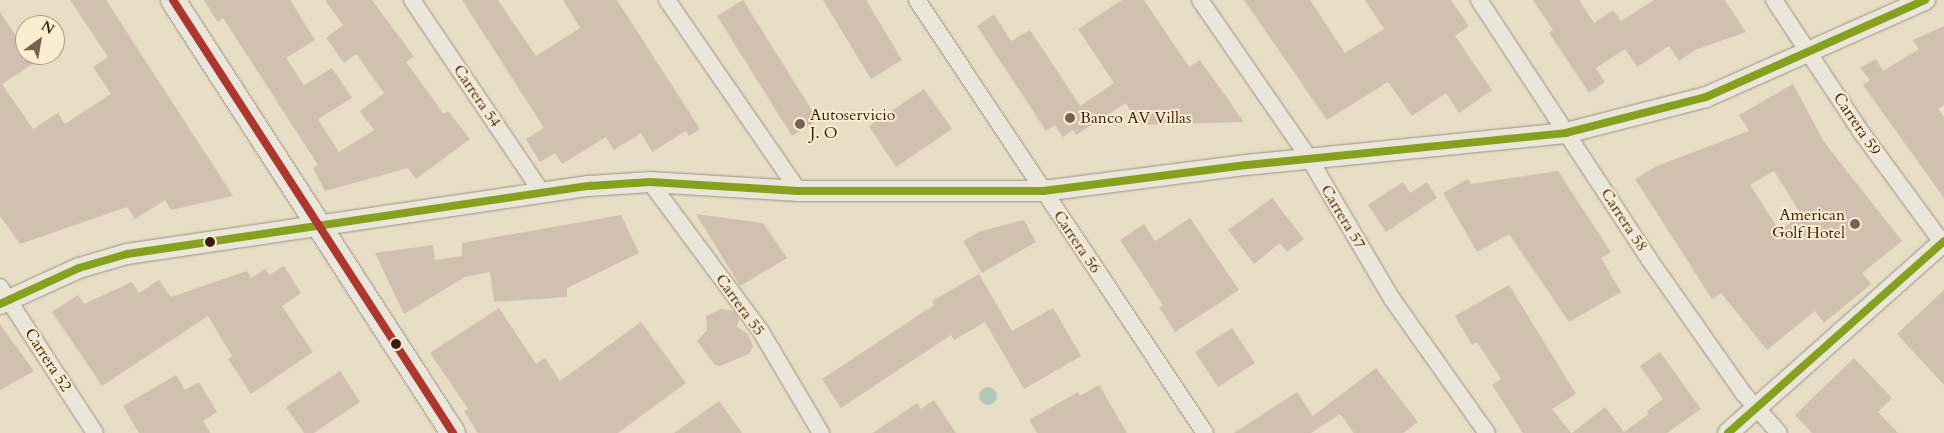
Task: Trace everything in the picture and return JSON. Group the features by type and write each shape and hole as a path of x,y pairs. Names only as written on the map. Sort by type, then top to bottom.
{"main road":[{"path":"173,0 453,433"}],"street":[{"name":"Carrera 54","path":"412,0 541,191"},
{"path":"667,0 799,191"},
{"name":"Carrera 56","path":"916,0 1205,433"},
{"name":"Carrera 57","path":"1200,0 1309,158 1392,299 1486,433"},
{"name":"Carrera 58","path":"1479,0 1649,259 1756,408 1779,433"},
{"name":"Carrera 59","path":"1774,0 1943,243"},
{"path":"3,297 79,268 127,254 541,191 650,182 799,191 1043,191 1309,158 1566,133 1706,97 1810,54 1925,0"},
{"name":"Carrera 55","path":"650,182 760,330 820,433"},
{"path":"1728,433 1943,243"},
{"name":"Carrera 52","path":"3,297 95,433"}],"shaded area":[{"path":"988,387 994,390 997,396 994,402 988,405 982,402 979,396 982,390"}],"building":[{"path":"70,0 106,0 233,196 171,210 165,200 135,219 127,207 20,244 0,216 0,12 15,34 15,65 31,65 2,84 33,129 58,113 65,124 111,94 93,67 108,57"},
{"path":"204,0 290,0 315,40 286,58 304,85 332,68 352,98 318,119 339,152 374,130 360,111 384,93 356,54 344,63 326,38 343,25 325,0 372,0 414,57 406,62 444,114 448,111 470,139 416,179 408,168 325,191 313,168 318,165 223,18 218,22"},
{"path":"462,0 498,0 536,56 580,28 563,0 617,0 700,129 689,136 686,131 652,152 641,133 614,150 606,137 562,164 555,153 540,162 526,139 544,128"},
{"path":"743,0 818,120 792,136 717,16"},
{"path":"823,0 866,0 902,60 871,79"},
{"path":"1122,0 1144,0 1189,67 1200,60 1244,122 1138,125 1126,103 1076,135 1073,130 1063,137 1055,125 1046,131 977,26 994,14 1011,41 1030,30 1080,106 1114,83 1078,29"},
{"path":"1244,0 1310,0 1345,53 1384,29 1365,0 1451,0 1469,26 1455,36 1492,90 1459,113 1446,93 1412,116 1388,82 1327,120"},
{"path":"1533,0 1579,0 1594,23 1613,10 1621,21 1654,0 1725,0 1746,32 1695,50 1679,61 1669,46 1637,67 1625,49 1596,68 1605,82 1589,93 1549,33 1553,30"},
{"path":"1944,26 1944,105 1938,109 1944,117 1944,198 1863,85 1870,80 1860,68 1876,59 1883,71 1919,49 1913,40"},
{"path":"1793,84 1824,142 1902,241 1862,273 1871,284 1824,323 1815,311 1767,350 1721,293 1712,299 1635,179 1657,166 1749,131 1739,115","holes":["1774,171 1801,214 1780,231 1750,185"]},
{"path":"924,89 952,129 896,167 869,126"},
{"path":"1558,171 1611,252 1601,258 1621,292 1569,322 1509,234 1477,252 1443,193 1468,179 1471,184"},
{"path":"1403,182 1410,193 1427,182 1437,198 1386,232 1368,205"},
{"path":"1272,198 1304,239 1287,252 1280,243 1254,264 1228,230"},
{"path":"696,214 763,223 787,258 740,286"},
{"path":"621,215 639,253 567,288 567,297 494,302 490,272 465,277 404,314 375,253 433,245 435,260 462,256 462,243"},
{"path":"1190,218 1239,290 1175,332 1159,307 1163,305 1120,240 1144,224 1155,241"},
{"path":"1024,220 1036,242 982,273 963,241 981,231"},
{"path":"284,266 301,293 282,306 313,352 251,394 228,359 232,356 208,316 102,386 52,312 78,295 84,304 132,282 139,293 159,280 171,297 247,271 251,278 265,269 269,275"},
{"path":"979,274 1012,331 1053,308 1081,356 1024,389 985,322 954,340 951,335 841,408 822,379 934,305 932,301"},
{"path":"1509,285 1576,394 1552,409 1571,433 1523,433 1492,385 1501,379 1477,342 1472,345 1455,316"},
{"path":"1944,290 1944,385 1897,334"},
{"path":"499,308 536,364 545,358 560,381 641,322 686,383 618,433 478,433 464,411 468,409 430,353"},
{"path":"721,309 734,311 739,319 737,327 748,334 753,346 749,354 720,366 714,364 697,341 707,330 706,316"},
{"path":"0,324 34,371 0,390"},
{"path":"1232,328 1255,363 1218,387 1195,352"},
{"path":"1660,352 1701,409 1667,433 1572,433 1605,407 1624,432 1649,414 1647,411 1663,399 1640,366"},
{"path":"1854,358 1892,398 1878,412 1898,433 1812,433 1795,415"},
{"path":"1376,368 1418,422 1403,433 1354,433 1340,414 1311,433 1234,433 1297,392 1313,416"},
{"path":"340,371 360,402 314,433 304,433 286,407"},
{"path":"176,375 185,390 199,382 217,412 203,421 210,433 139,433 123,406"},
{"path":"1099,385 1127,433 1037,433 1029,420 1078,392 1080,396"},
{"path":"934,400 956,433 873,433 917,403 921,409"},
{"path":"719,401 742,433 674,433"}],"transit line":[{"path":"173,0 453,433"},
{"path":"0,304 79,268 127,254 590,186 650,182 799,191 1043,191 1246,165 1566,133 1706,97 1925,0"},
{"path":"1728,433 1944,241"}],"place":[{"name":"Banco AV Villas","path":"1070,118"},
{"name":"Autoservicio J. O","path":"800,124"},
{"name":"American Golf Hotel","path":"1855,224"}]}
